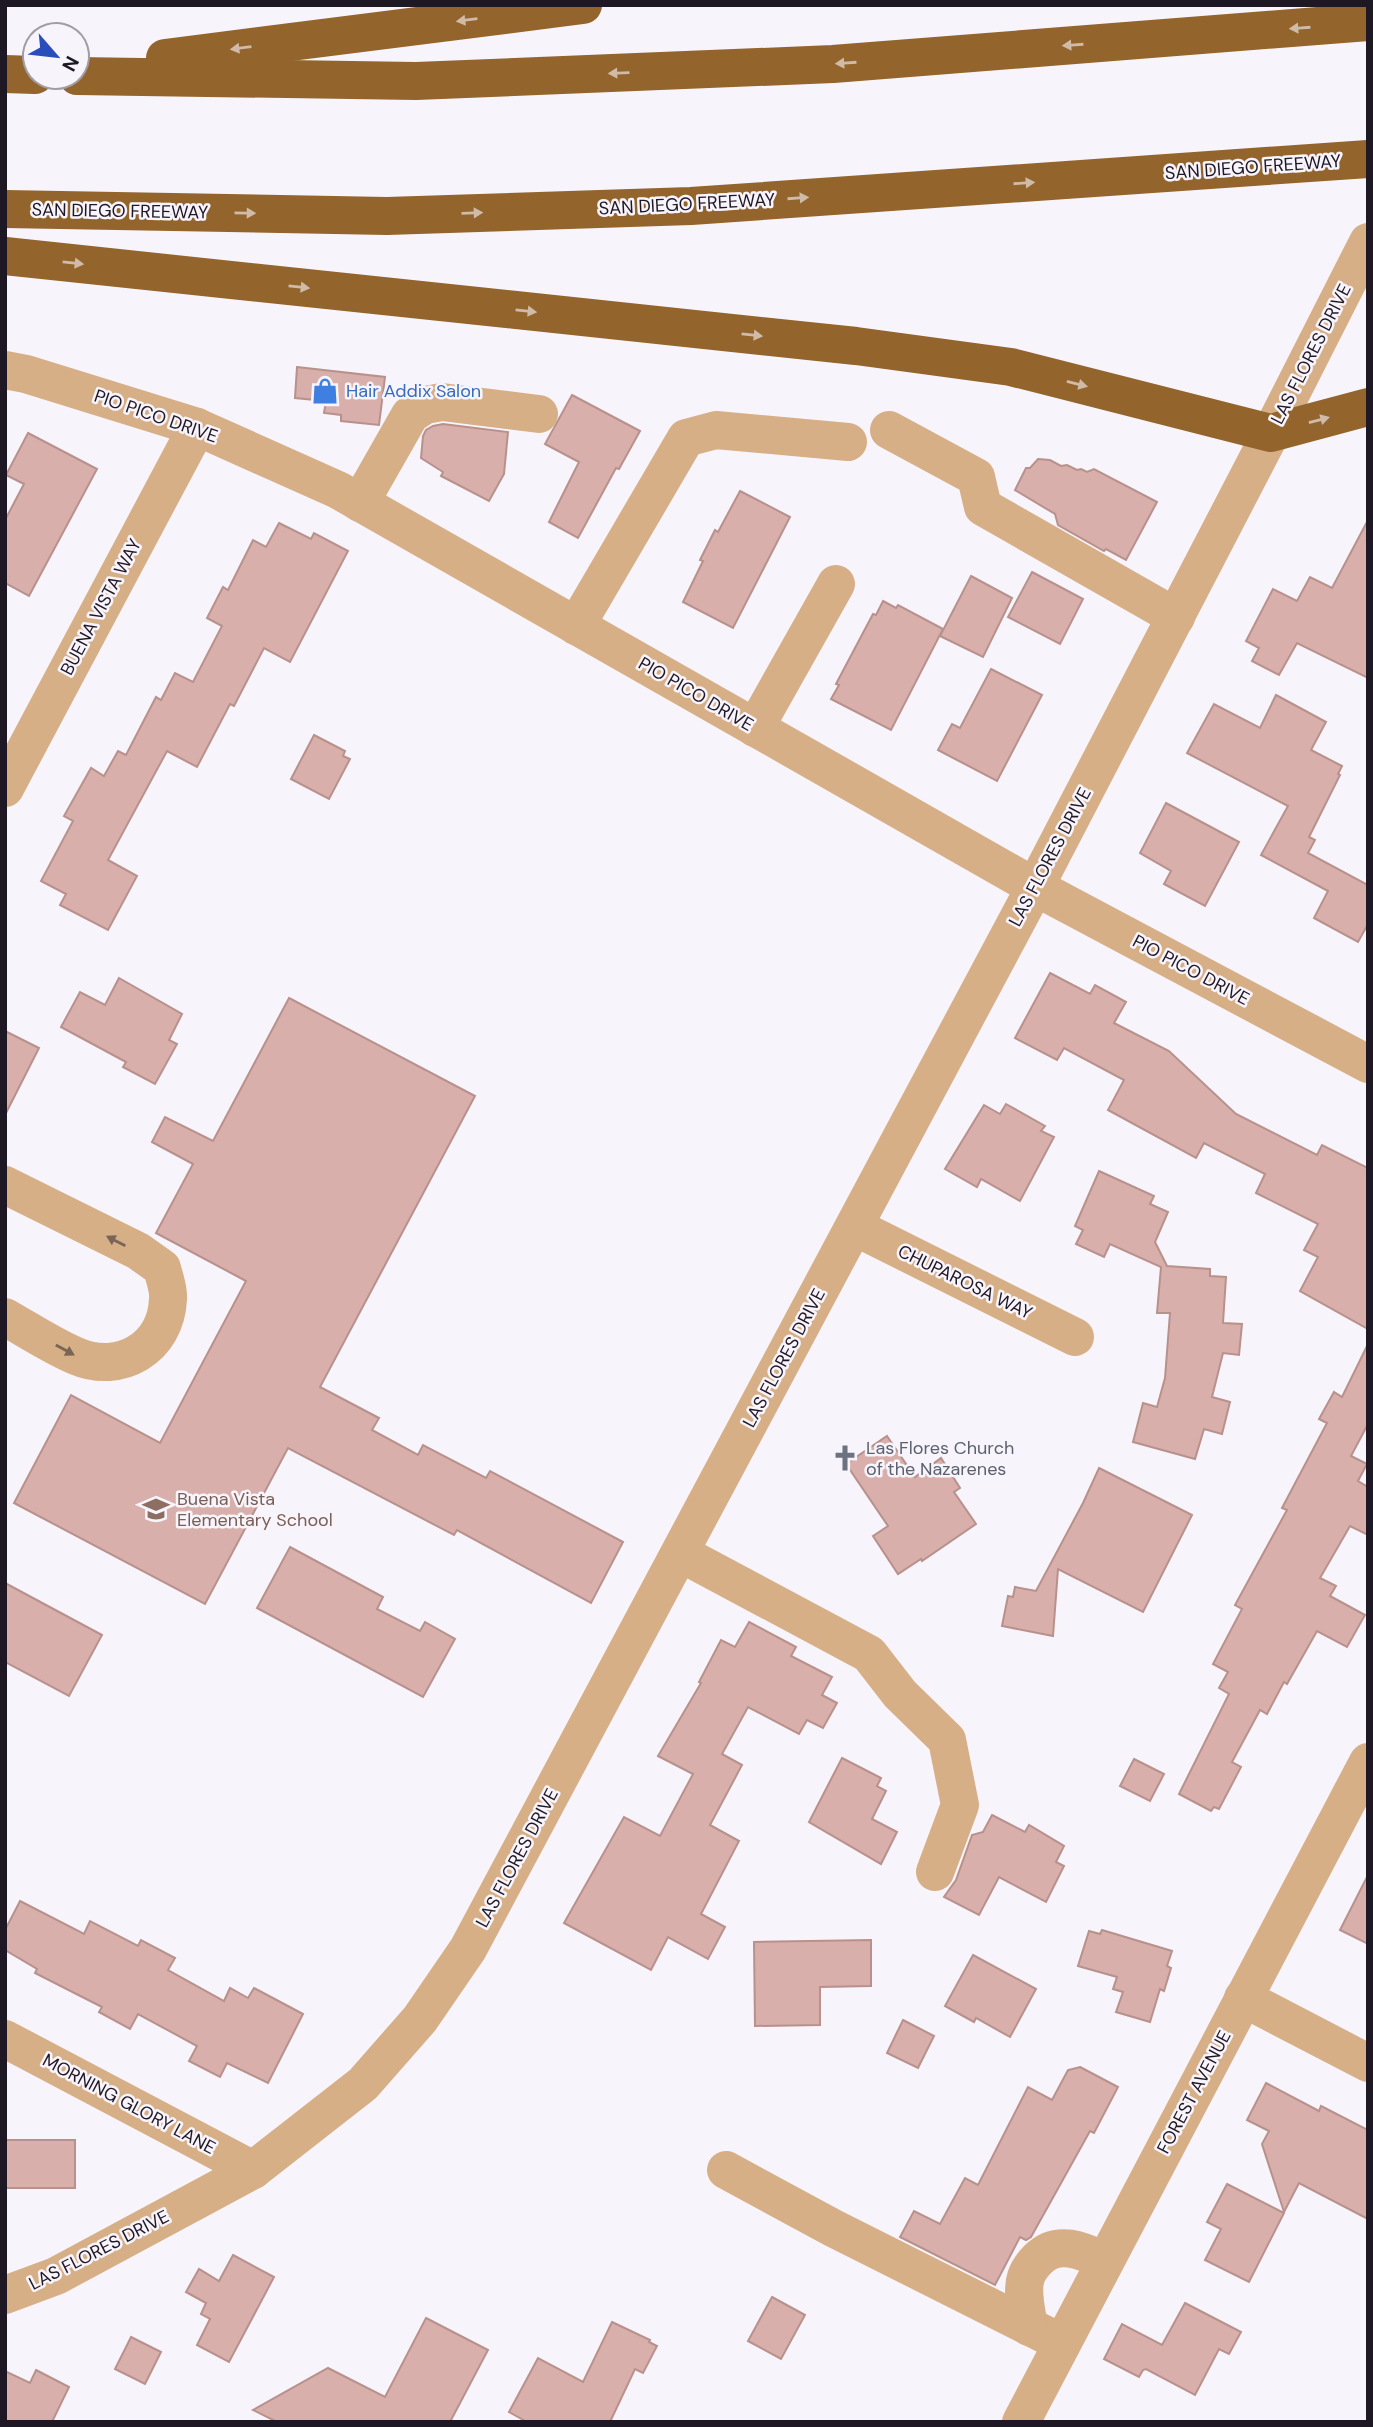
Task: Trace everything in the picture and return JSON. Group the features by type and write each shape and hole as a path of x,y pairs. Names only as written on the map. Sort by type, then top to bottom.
{"highway":[{"path":"91,67 583,5"},
{"path":"91,76 416,81 833,64 1368,22"},
{"name":"SAN DIEGO FREEWAY","path":"5,209 387,216 691,206 1368,159"},
{"path":"5,256 856,346 1011,367 1271,433 1368,407"}],"street":[{"name":"LAS FLORES DRIVE","path":"5,2295 57,2276 253,2170 363,2084 420,2019 468,1949 1035,887 1364,249"},
{"name":"PIO PICO DRIVE","path":"5,370 26,374 197,427 338,490 1035,887 1368,1064"},
{"path":"360,503 410,415 425,405 442,402 539,414"},
{"name":"BUENA VISTA WAY","path":"5,788 197,427"},
{"path":"576,626 686,438 716,430 848,442"},
{"path":"889,430 976,477 983,507 1176,617"},
{"path":"755,728 836,584"},
{"path":"5,1185 138,1251 162,1268 169,1298 161,1328 143,1351 115,1363 78,1357 5,1317"},
{"name":"CHUPAROSA WAY","path":"855,1227 1075,1337"},
{"path":"680,1553 869,1654 900,1694 947,1740 960,1805 935,1872"},
{"name":"FOREST AVENUE","path":"1021,2422 1045,2335 1105,2261 1368,1762"},
{"path":"1243,1998 1368,2063"},
{"name":"MORNING GLORY LANE","path":"5,2039 253,2170"},
{"path":"726,2170 833,2228 1045,2335"},
{"path":"1045,2335 1024,2293 1026,2277 1045,2252 1080,2249 1105,2261"}],"building":[{"path":"297,367 385,377 379,425 341,421 341,415 324,413 326,401 295,398"},
{"path":"572,395 640,431 619,469 616,468 578,538 549,522 579,462 545,444"},
{"path":"443,424 508,432 504,474 489,501 441,476 443,472 421,458 426,430"},
{"path":"28,433 97,469 29,596 5,583 5,520 24,484 6,475"},
{"path":"1038,459 1050,460 1061,466 1067,465 1087,472 1094,469 1157,502 1126,560 1058,525 1055,514 1015,490 1026,468 1030,468"},
{"path":"740,491 790,517 733,628 683,602 715,530 718,532"},
{"path":"1368,520 1368,678 1297,643 1279,675 1252,661 1259,648 1246,641 1273,589 1297,601 1310,577 1332,588"},
{"path":"279,523 311,539 314,533 348,551 290,662 264,648 234,706 230,704 197,767 167,751 108,860 137,876 108,930 60,905 66,894 41,881 73,821 64,816 91,768 104,776 118,751 126,755 156,697 161,700 175,673 193,682 222,626 207,618 223,587 228,590 253,540 266,547"},
{"path":"1032,572 1083,599 1060,644 1008,617"},
{"path":"971,576 1012,598 983,657 940,636"},
{"path":"883,601 896,608 898,605 943,629 891,730 831,699 839,685 836,684 873,614 876,615"},
{"path":"991,669 1042,695 997,781 938,750 952,724 960,728"},
{"path":"1276,695 1326,722 1311,750 1342,766 1309,837 1315,840 1308,853 1368,885 1368,924 1358,942 1314,918 1328,891 1261,855 1288,806 1187,753 1214,704 1260,728"},
{"path":"314,735 345,751 343,756 350,759 329,799 291,779"},
{"path":"1166,803 1239,842 1205,906 1164,884 1171,871 1140,853"},
{"path":"1050,973 1090,994 1095,985 1126,1002 1114,1023 1169,1051 1236,1114 1317,1155 1322,1145 1368,1168 1368,1329 1300,1291 1318,1257 1304,1250 1318,1224 1256,1193 1265,1174 1204,1143 1196,1158 1108,1110 1124,1080 1064,1048 1057,1060 1015,1038"},
{"path":"119,978 182,1014 169,1040 177,1044 155,1084 123,1067 126,1062 61,1027 80,992 105,1005"},
{"path":"289,998 475,1096 320,1387 379,1418 372,1430 418,1455 423,1445 486,1478 490,1471 623,1542 591,1603 457,1530 454,1535 288,1448 205,1604 14,1503 71,1395 160,1443 246,1281 156,1233 193,1164 152,1142 165,1117 213,1141"},
{"path":"5,1031 39,1048 5,1115"},
{"path":"1006,1104 1045,1126 1041,1131 1054,1137 1020,1201 981,1179 977,1187 945,1169 984,1105 1000,1114"},
{"path":"1099,1171 1154,1196 1150,1204 1168,1212 1155,1242 1167,1266 1210,1269 1210,1276 1226,1277 1223,1323 1242,1324 1239,1355 1223,1353 1212,1397 1230,1402 1222,1434 1204,1429 1195,1459 1133,1442 1143,1403 1157,1407 1165,1378 1170,1313 1157,1313 1161,1267 1110,1244 1104,1257 1076,1244 1083,1230 1075,1226"},
{"path":"1368,1344 1368,1424 1351,1456 1367,1464 1358,1481 1368,1487 1368,1535 1350,1526 1320,1578 1336,1586 1330,1596 1365,1615 1347,1647 1317,1631 1267,1714 1260,1710 1232,1762 1241,1767 1219,1809 1214,1807 1211,1811 1179,1794 1229,1694 1219,1688 1228,1672 1213,1664 1242,1609 1235,1605 1287,1510 1282,1508 1327,1423 1319,1419 1334,1392 1342,1397"},
{"path":"887,1436 915,1477 941,1458 960,1488 954,1492 976,1524 898,1574 873,1536 888,1526 846,1464"},
{"path":"1099,1468 1192,1515 1143,1612 1058,1569 1053,1636 1002,1626 1008,1596 1013,1597 1015,1587 1036,1591"},
{"path":"290,1547 383,1597 377,1609 420,1631 425,1622 455,1639 423,1697 257,1608"},
{"path":"5,1583 102,1635 69,1696 5,1662"},
{"path":"749,1622 796,1647 791,1656 832,1677 822,1695 837,1703 823,1728 807,1720 799,1734 748,1707 722,1754 742,1765 710,1825 739,1841 701,1914 725,1927 708,1959 668,1937 651,1970 564,1923 624,1817 660,1836 693,1774 658,1756 701,1683 699,1682 721,1640 735,1647"},
{"path":"842,1758 881,1778 877,1786 886,1791 872,1819 897,1832 881,1864 809,1822"},
{"path":"1134,1759 1164,1774 1150,1801 1120,1786"},
{"path":"992,1815 1025,1832 1029,1825 1064,1846 1056,1862 1064,1866 1046,1902 999,1877 979,1915 944,1897 956,1880 972,1835 983,1832"},
{"path":"1368,1875 1368,1944 1340,1930"},
{"path":"20,1901 84,1934 90,1921 138,1946 141,1940 175,1958 168,1970 224,2001 230,1988 248,1998 254,1988 303,2014 268,2083 227,2063 220,2077 189,2061 197,2046 138,2014 130,2029 99,2012 102,2007 35,1973 37,1969 5,1950 5,1930"},
{"path":"1102,1930 1172,1951 1167,1966 1171,1968 1164,1991 1160,1989 1150,2022 1116,2012 1123,1992 1113,1989 1117,1977 1078,1966 1089,1931 1100,1934"},
{"path":"871,1940 871,1986 820,1987 820,2025 755,2026 754,1942"},
{"path":"973,1955 1036,1989 1010,2037 976,2018 974,2022 945,2006"},
{"path":"903,2020 934,2036 918,2068 887,2053"},
{"path":"1080,2067 1118,2087 1094,2133 1090,2131 1031,2237 1026,2240 1020,2237 995,2285 900,2237 914,2211 940,2224 965,2178 978,2185 1028,2087 1052,2100 1068,2070"},
{"path":"1266,2083 1319,2111 1321,2106 1368,2130 1368,2219 1299,2183 1284,2212 1262,2144 1269,2131 1247,2120"},
{"path":"5,2140 75,2140 75,2188 5,2188"},
{"path":"1227,2184 1284,2213 1249,2282 1205,2260 1221,2229 1207,2222"},
{"path":"233,2255 274,2277 229,2362 197,2345 210,2319 201,2314 206,2303 186,2292 199,2269 219,2281"},
{"path":"772,2297 805,2315 781,2359 748,2341"},
{"path":"1185,2303 1241,2332 1229,2354 1219,2349 1195,2395 1146,2369 1139,2377 1104,2359 1122,2324 1162,2345"},
{"path":"426,2318 488,2350 450,2422 277,2422 253,2410 328,2368 385,2397"},
{"path":"612,2322 657,2346 643,2373 635,2369 610,2422 527,2422 509,2412 538,2358 583,2382"},
{"path":"131,2337 161,2352 145,2384 115,2369"},
{"path":"36,2370 69,2387 52,2422 5,2422 5,2371 30,2383"}],"place":[{"name":"Hair Addix Salon","path":"325,391"},
{"name":"Las Flores Church of the Nazarenes","path":"845,1458"},
{"name":"Buena Vista Elementary School","path":"156,1509"}]}
